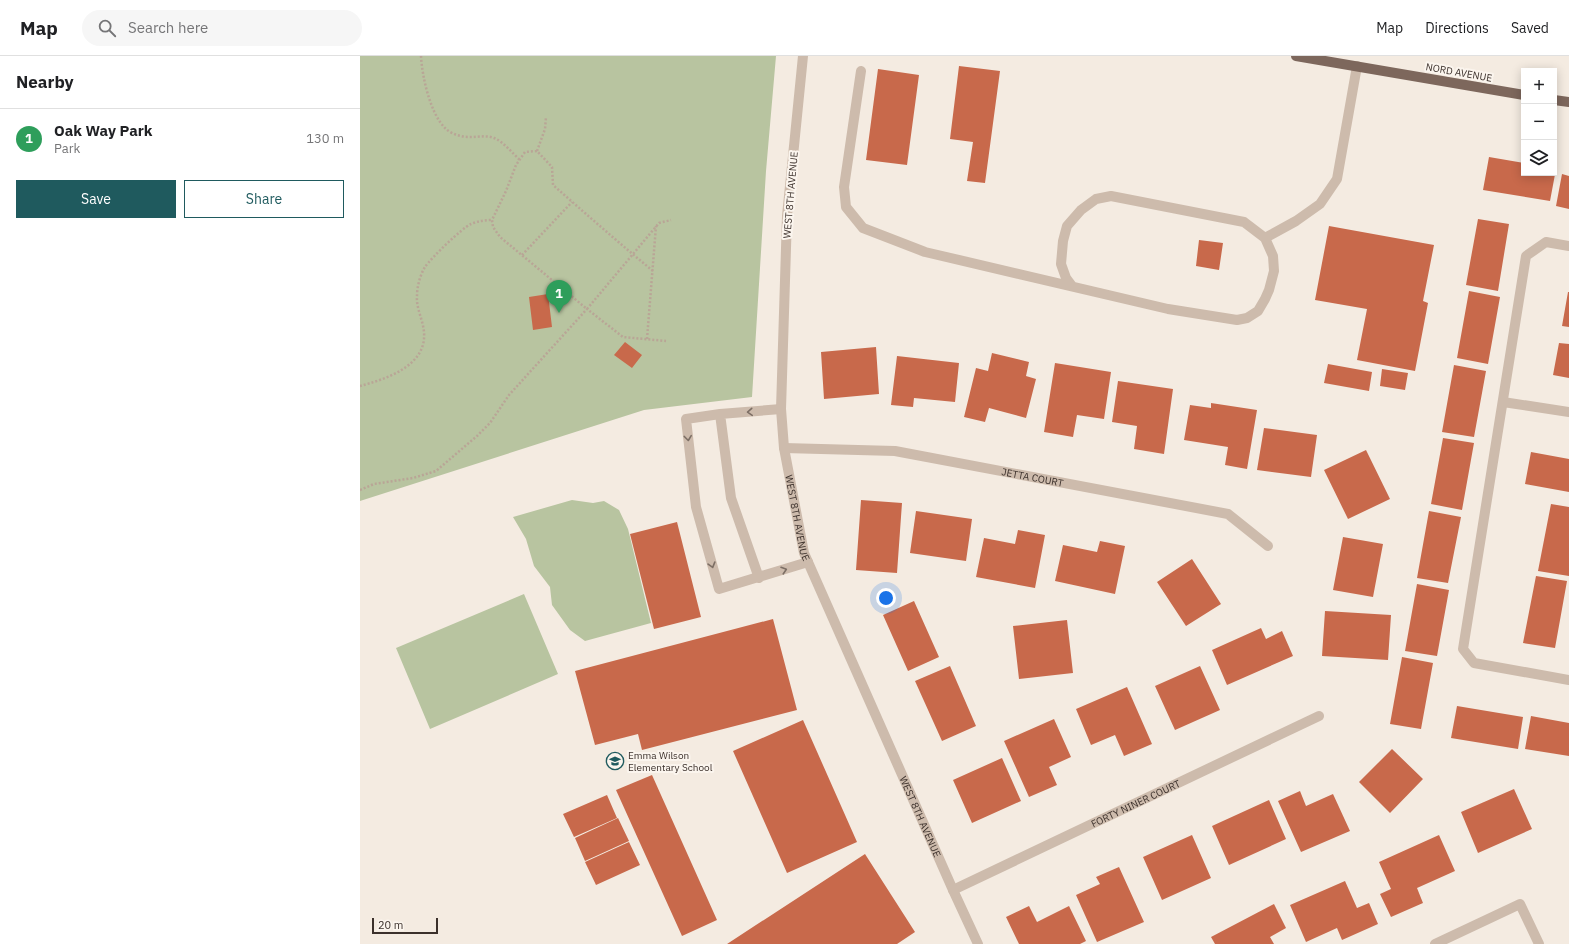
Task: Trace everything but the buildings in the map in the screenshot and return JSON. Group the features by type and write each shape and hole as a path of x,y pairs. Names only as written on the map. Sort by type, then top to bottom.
{"main road":[{"name":"NORD AVENUE","path":"1296,56 1521,94"},
{"path":"1557,100 1569,102"}],"street":[{"name":"WEST 8TH AVENUE","path":"803,56 787,216 781,409 784,448 804,553 978,944"},
{"path":"1265,238 1296,221 1320,204 1337,179 1357,66"},
{"path":"861,71 844,187 846,208 863,228 924,252 1168,309 1236,320 1248,318 1258,311 1266,299 1274,271 1272,256 1265,238 1244,222 1111,196 1096,199 1081,210 1067,226 1063,241 1061,264 1066,278 1072,286"},
{"path":"1569,246 1546,242 1526,256 1463,649 1474,664 1569,680"},
{"path":"1503,402 1569,412"},
{"path":"781,409 720,414 686,420 696,507 719,589 808,562"},
{"path":"720,414 731,498 759,578"},
{"name":"JETTA COURT","path":"784,448 895,451 1228,514 1268,546"},
{"name":"FORTY NINER COURT","path":"953,890 1319,716"},
{"path":"1435,944 1520,904 1539,944"}],"path":[{"path":"421,56 426,87 434,110 445,128 454,134 463,137 490,137 496,139 520,160"},
{"path":"537,151 545,129 546,117"},
{"path":"537,151 525,152 516,165 506,191 492,220 500,237 623,337 666,341"},
{"path":"537,151 552,167 553,185 653,271"},
{"path":"522,255 572,202"},
{"path":"360,386 382,380 400,371 414,360 424,344 424,332 416,298 425,267 460,230 471,224 492,220"},
{"path":"360,490 374,484 414,478 436,470 477,436 490,423 509,395 587,308 656,226 659,223 672,220"},
{"path":"647,340 656,226"}],"green space":[{"path":"360,56 776,56 766,171 752,397 644,410 360,501"},
{"path":"572,500 593,503 604,501 619,510 628,529 651,623 585,641 570,630 552,605 550,587 534,566 526,539 513,517"},
{"path":"524,594 558,674 430,729 396,648"}],"place":[{"name":"Oak Way Park","path":"559,313"},
{"name":"Emma Wilson Elementary School","path":"615,761"}]}
